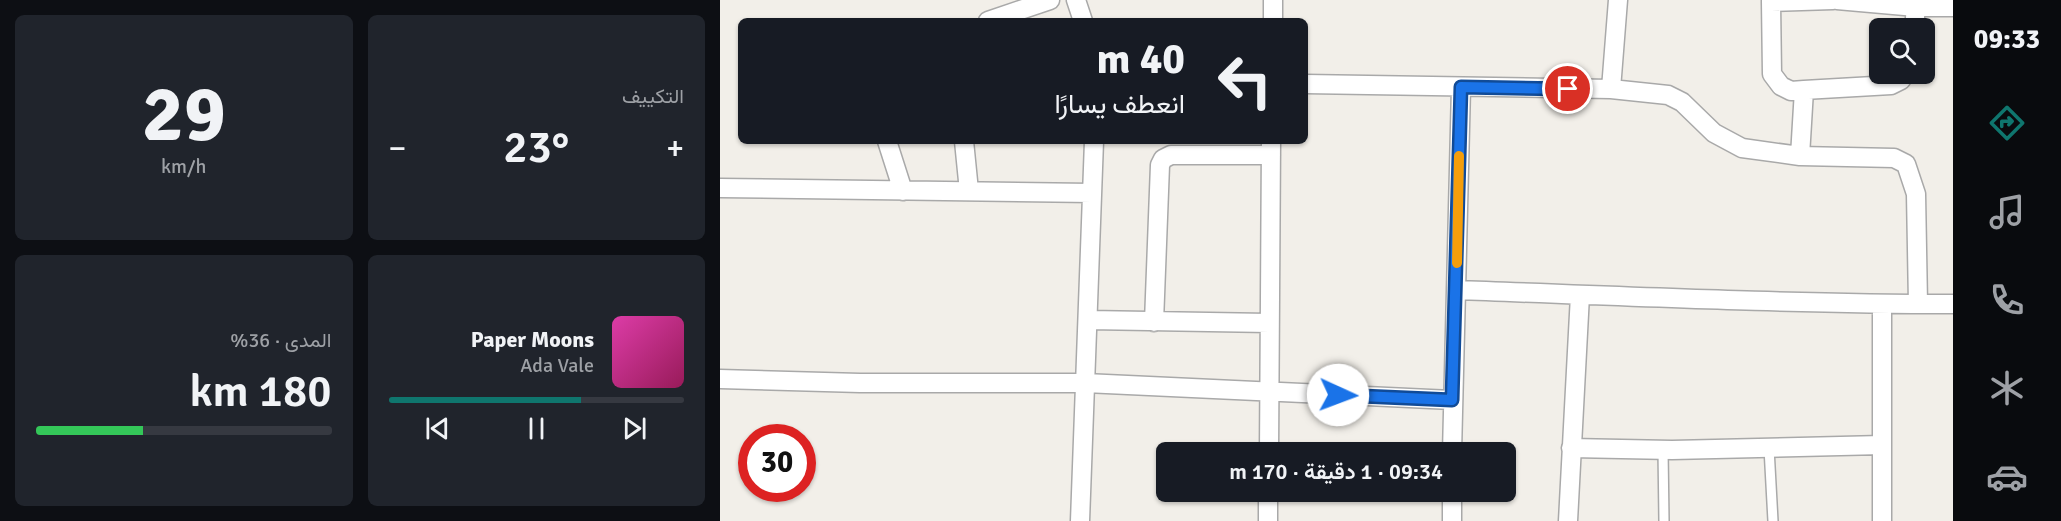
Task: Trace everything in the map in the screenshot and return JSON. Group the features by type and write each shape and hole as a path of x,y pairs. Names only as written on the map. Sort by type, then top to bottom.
{"street":[{"path":"997,18 1050,0"},
{"path":"1076,0 1082,18"},
{"path":"1273,0 1273,18"},
{"path":"1611,89 1618,0"},
{"path":"1892,84 1791,91 1780,86 1772,74 1771,1 1835,0 1916,7 1953,7"},
{"path":"1915,18 1916,7"},
{"path":"1308,84 1611,89 1668,95 1682,102 1714,133 1742,148 1800,156 1894,159 1906,164 1916,194 1918,304"},
{"path":"1452,442 1461,87"},
{"path":"1800,156 1804,90"},
{"path":"887,144 903,190"},
{"path":"964,144 969,191"},
{"path":"1080,521 1094,144"},
{"path":"1154,322 1160,165 1163,159 1171,155 1271,148 1269,442"},
{"path":"720,188 1092,193"},
{"path":"1456,290 1882,304 1953,304"},
{"path":"1569,521 1571,448 1581,295"},
{"path":"1882,304 1882,521"},
{"path":"1089,320 1269,322"},
{"path":"720,379 860,383 1085,383 1452,400"},
{"path":"1571,448 1662,450 1882,445"},
{"path":"1268,502 1268,521"},
{"path":"1452,502 1452,521"}],"lane":[{"path":"1769,448 1773,521"},
{"path":"1662,450 1665,521"}],"slow traffic":[{"path":"1457,263 1459,156"}],"route":[{"path":"1338,395 1452,400 1461,87 1568,89"}]}
